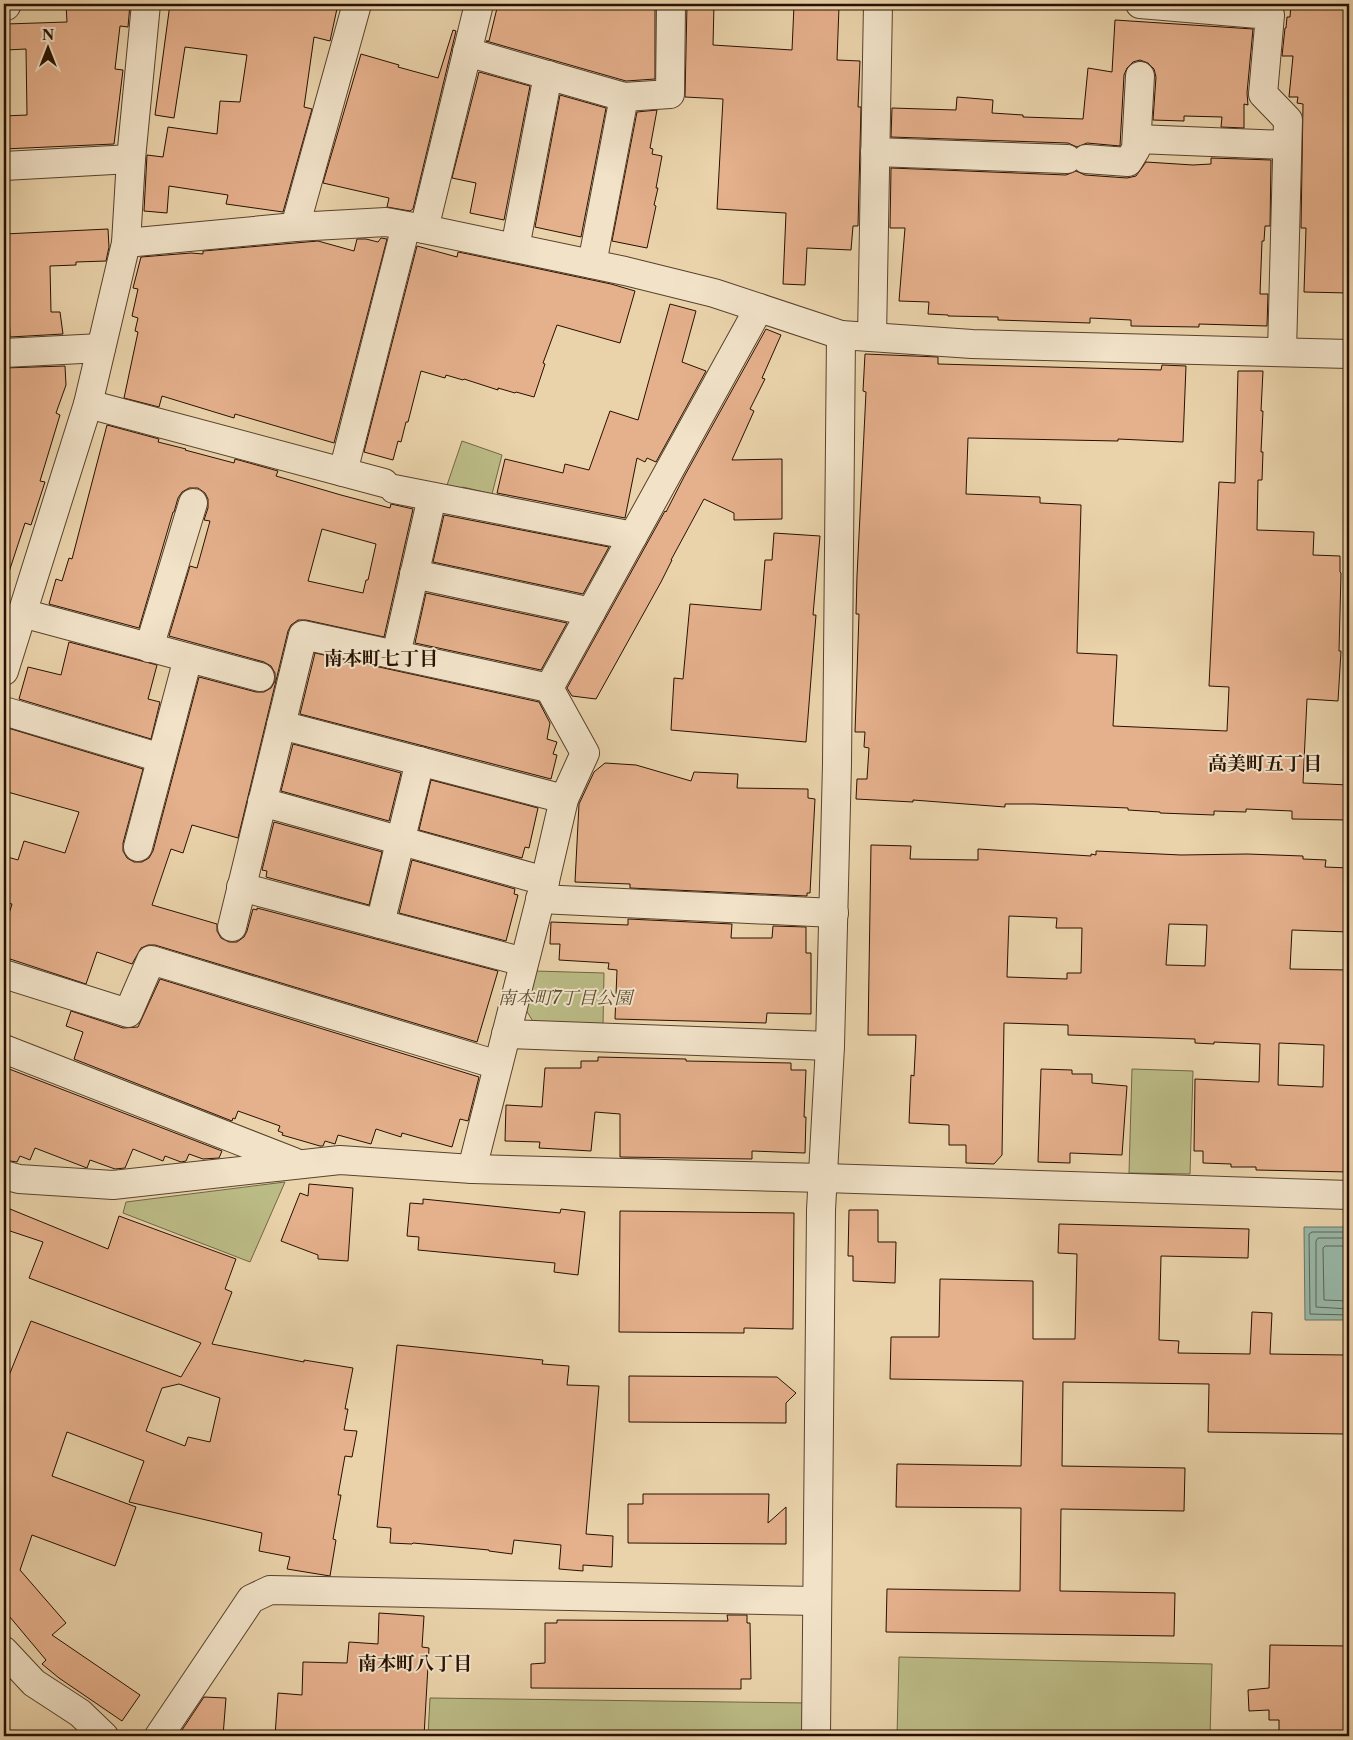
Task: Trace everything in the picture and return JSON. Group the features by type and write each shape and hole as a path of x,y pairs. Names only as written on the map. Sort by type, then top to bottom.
{"street":[{"path":"4,671 88,404 126,243 131,159 146,4"},
{"path":"295,227 357,4"},
{"path":"343,472 467,52 479,4"},
{"path":"467,52 624,96 670,94 672,4"},
{"path":"872,337 878,4"},
{"path":"1140,4 1270,15 1263,94 1288,120 1282,352"},
{"path":"515,248 548,75"},
{"path":"875,152 1128,162 1136,149 1140,76"},
{"path":"592,264 624,96"},
{"path":"1137,139 1287,145"},
{"path":"4,166 131,159"},
{"path":"126,243 295,227 386,222 592,264 714,293 841,334 972,344 1349,354"},
{"path":"549,688 759,308"},
{"path":"816,1736 821,1210 830,1046 838,764 841,334"},
{"path":"4,352 102,348"},
{"path":"88,404 432,497 634,536"},
{"path":"396,655 432,497"},
{"path":"149,648 193,503"},
{"path":"414,574 591,612"},
{"path":"22,613 260,678"},
{"path":"232,927 303,635 549,688 584,753 564,799 543,890 472,1169"},
{"path":"138,847 188,658"},
{"path":"4,711 162,758"},
{"path":"280,725 564,799"},
{"path":"380,924 420,762"},
{"path":"262,802 401,841 543,890 834,913"},
{"path":"241,887 524,962"},
{"path":"4,974 128,1013 151,960 498,1065"},
{"path":"506,1034 830,1046"},
{"path":"4,1049 298,1164"},
{"path":"4,1175 19,1179 112,1185 340,1160 472,1169 824,1178 1349,1196"},
{"path":"159,1736 251,1599 270,1590 817,1600"},
{"path":"4,1651 34,1683 80,1713 104,1736"}],"green space":[{"path":"462,441 502,455 492,494 463,487 451,493 445,491"},
{"name":"南本町7丁目公園","path":"535,971 604,973 603,1025 534,1023 526,1010"},
{"path":"1132,1069 1193,1071 1190,1174 1129,1173"},
{"path":"285,1182 250,1262 123,1213 126,1202"},
{"path":"899,1657 1212,1664 1210,1736 897,1736"},
{"path":"430,1698 807,1703 806,1736 428,1736"}],"water":[{"path":"1304,1227 1349,1227 1349,1320 1305,1320"}],"building":[{"path":"66,4 130,4 128,27 120,26 115,69 123,70 114,144 4,149 4,116 27,115 26,49 6,50 6,24 67,22"},
{"path":"170,4 338,4 330,41 314,37 304,107 312,109 283,212 226,204 228,195 169,186 167,213 144,211 147,155 163,157 168,127 217,134 220,101 240,102 247,55 185,47 174,118 155,115"},
{"path":"498,4 568,4 586,7 587,4 655,4 655,79 626,81 486,41 489,41"},
{"path":"687,4 714,4 713,45 792,50 794,5 839,7 837,60 860,61 858,107 861,107 858,226 853,226 851,250 807,248 805,285 783,284 786,213 717,209 723,99 685,97"},
{"path":"1291,4 1349,4 1349,293 1304,292 1306,228 1301,228 1303,104 1297,103 1298,97 1289,97 1293,56 1282,56 1285,28 1287,17 1290,17"},
{"path":"1115,20 1253,29 1247,93 1248,105 1244,104 1244,128 1221,127 1222,117 1184,116 1184,121 1153,120 1156,77 1154,69 1148,63 1140,60 1133,62 1127,68 1124,75 1120,146 1087,143 1077,147 1068,143 891,137 892,108 956,110 957,97 993,100 992,113 1023,115 1023,117 1083,119 1088,68 1112,72"},
{"path":"453,30 456,31 413,209 410,211 387,207 389,198 323,183 361,54 438,78"},
{"path":"479,72 530,86 504,220 470,213 476,183 452,178"},
{"path":"560,95 606,108 581,237 535,227"},
{"path":"657,110 650,148 653,149 652,154 662,156 656,188 658,188 654,205 656,206 647,248 612,241 637,112"},
{"path":"1211,158 1271,160 1270,226 1265,226 1264,241 1262,241 1260,294 1268,294 1267,326 1199,324 1199,327 1131,326 1131,320 1090,318 1090,323 998,320 998,317 928,314 929,302 899,301 905,228 890,228 891,168 1066,175 1076,171 1085,175 1127,178 1136,176 1146,162 1193,165 1211,164"},
{"path":"108,229 109,247 106,261 76,262 76,265 50,266 51,312 60,312 63,334 10,337 7,268 4,269 4,234"},
{"path":"381,238 387,239 334,443 235,414 234,418 162,396 159,407 124,398 138,332 135,331 138,318 132,316 138,289 133,288 141,257 191,253 203,254 203,251 318,241 354,251 357,239 378,242"},
{"path":"417,246 457,257 458,252 611,284 635,291 620,343 557,325 543,363 545,364 534,397 498,388 498,390 464,379 446,375 445,378 421,371 408,422 406,422 401,442 398,441 393,460 364,452"},
{"path":"670,304 696,311 682,362 706,371 656,462 647,458 645,462 637,458 625,518 497,493 505,459 563,473 565,464 589,470 610,411 638,420"},
{"path":"766,329 781,335 762,378 765,379 750,409 754,411 732,460 782,459 782,519 734,520 734,513 704,499 661,582 596,699 572,696 567,688"},
{"path":"865,354 938,357 938,364 1161,370 1162,365 1186,366 1183,442 1118,439 1118,441 968,438 966,494 1040,497 1040,503 1081,505 1077,653 1117,655 1113,726 1227,731 1229,687 1209,686 1219,482 1235,483 1238,371 1263,371 1261,411 1263,411 1262,480 1258,480 1257,530 1314,532 1313,555 1340,556 1339,651 1341,651 1338,701 1307,699 1303,783 1349,785 1349,820 1292,819 1292,811 1246,809 1246,812 1214,811 1214,815 1160,813 1128,810 1128,808 1034,804 1005,804 1005,807 913,800 913,802 856,799 857,779 867,779 869,748 864,747 865,732 855,732 859,614 856,614 857,576 866,392 863,391"},
{"path":"65,366 66,385 56,413 60,415 40,481 45,482 31,525 25,523 8,575 4,575 4,368"},
{"path":"107,425 159,439 158,442 185,450 234,463 235,459 278,471 276,476 341,495 390,508 391,504 413,509 384,637 306,620 298,620 291,625 238,838 192,825 183,853 171,849 152,905 217,924 217,931 221,938 229,942 237,942 244,937 253,909 257,910 257,908 498,971 477,1042 155,945 141,948 132,964 97,952 86,984 4,957 4,930 12,904 4,902 4,856 18,860 24,841 65,853 79,812 4,791 4,742 8,728 143,769 123,843 123,851 127,858 134,862 142,862 149,858 153,851 199,677 256,692 264,692 271,688 275,681 275,673 271,666 264,662 169,636 190,566 197,568 210,521 204,520 208,508 208,499 205,493 198,488 189,488 182,492 178,498 139,628 49,604 56,579 62,581 69,558 72,559","holes":["322,529 376,544 363,593 308,581"]},
{"path":"444,515 609,547 583,594 433,562"},
{"path":"774,533 820,536 813,615 816,615 806,742 671,730 674,678 683,679 690,604 761,610 765,560 772,560"},
{"path":"426,593 567,623 541,670 415,643"},
{"path":"69,642 157,665 148,699 160,702 151,739 19,699 28,667 61,675"},
{"path":"315,653 539,702 550,723 547,739 557,742 553,754 557,755 551,779 300,714"},
{"path":"293,744 401,773 389,821 281,791"},
{"path":"605,763 636,765 691,781 694,772 738,774 737,788 808,789 808,798 815,799 810,893 807,893 807,896 630,888 630,884 575,882 579,804 594,772"},
{"path":"431,780 538,808 529,848 525,847 522,858 419,830"},
{"path":"274,822 382,852 369,905 266,877 267,871 262,870"},
{"path":"871,845 911,846 910,859 978,860 978,849 1091,856 1091,854 1096,855 1096,851 1181,855 1247,854 1303,856 1303,859 1326,860 1325,867 1349,868 1349,932 1292,930 1290,969 1349,970 1349,1172 1256,1170 1256,1167 1231,1167 1231,1164 1203,1163 1203,1151 1194,1151 1195,1079 1259,1082 1260,1044 1214,1042 1214,1044 1195,1043 1195,1039 1068,1035 1068,1025 1004,1023 1002,1155 994,1164 966,1163 966,1145 949,1145 949,1125 909,1123 911,1075 914,1076 916,1035 868,1035","holes":["1009,916 1057,918 1056,928 1082,928 1081,973 1067,973 1067,979 1007,977","1169,924 1207,925 1205,966 1166,965","1279,1043 1324,1045 1323,1087 1278,1085"]},
{"path":"412,860 515,889 514,894 518,895 506,941 399,913"},
{"path":"628,919 732,924 731,938 772,938 773,926 806,927 806,953 811,953 811,1014 767,1013 766,1023 615,1019 617,970 608,969 609,963 559,960 560,944 550,944 551,922 628,925"},
{"path":"160,979 479,1077 468,1121 460,1119 452,1147 402,1133 401,1137 376,1129 371,1144 338,1135 335,1144 325,1141 323,1146 320,1146 282,1135 283,1133 278,1131 280,1126 238,1111 235,1119 233,1118 232,1121 74,1059 83,1032 66,1026 71,1011 123,1028 138,1027"},
{"path":"598,1057 791,1063 791,1070 806,1070 805,1153 752,1151 752,1159 620,1157 620,1114 595,1112 591,1151 539,1148 540,1142 505,1141 506,1105 542,1107 545,1068 581,1068 581,1061 598,1061"},
{"path":"4,1067 222,1151 219,1158 203,1159 189,1154 186,1161 181,1162 165,1156 163,1161 133,1149 125,1168 115,1169 90,1160 87,1168 35,1148 30,1160 20,1156 17,1162 4,1160"},
{"path":"1041,1069 1072,1070 1072,1074 1092,1074 1092,1083 1127,1086 1122,1155 1070,1153 1070,1163 1038,1162"},
{"path":"309,1184 353,1188 348,1261 318,1259 318,1255 281,1241 300,1193 308,1196"},
{"path":"423,1199 560,1213 561,1209 585,1212 578,1275 554,1272 555,1263 418,1250 419,1237 407,1236 410,1203 423,1204"},
{"path":"10,1209 108,1249 119,1216 236,1259 225,1289 232,1292 212,1344 304,1362 304,1360 353,1368 345,1409 348,1409 344,1430 357,1431 352,1457 345,1456 338,1495 341,1495 333,1539 336,1540 330,1576 287,1569 290,1557 259,1551 262,1533 129,1502 144,1461 67,1432 52,1476 136,1507 115,1566 32,1535 20,1570 66,1623 52,1635 140,1695 122,1721 59,1678 42,1664 46,1660 4,1610 4,1377 8,1378 31,1321 181,1377 201,1343 29,1278 43,1242 4,1229","holes":["179,1384 220,1398 210,1442 188,1437 185,1446 146,1431 162,1388"]},
{"path":"849,1210 878,1210 878,1242 896,1242 895,1283 853,1281 853,1256 848,1256"},
{"path":"620,1211 794,1213 793,1329 744,1328 744,1333 619,1332"},
{"path":"1059,1224 1249,1229 1248,1258 1161,1256 1159,1340 1179,1341 1178,1353 1250,1354 1252,1312 1272,1313 1270,1354 1345,1355 1344,1434 1208,1432 1209,1384 1063,1382 1062,1466 1185,1468 1184,1511 1061,1509 1060,1591 1175,1593 1174,1636 886,1632 887,1589 1020,1591 1021,1508 896,1507 897,1464 1021,1466 1023,1381 890,1379 891,1337 939,1337 940,1279 1033,1281 1033,1339 1075,1339 1077,1254 1058,1253"},
{"path":"397,1345 543,1360 542,1364 569,1366 567,1385 599,1386 586,1534 613,1536 612,1567 583,1565 583,1571 559,1569 561,1545 514,1540 512,1554 413,1543 390,1543 391,1528 377,1527"},
{"path":"629,1376 777,1377 796,1393 786,1403 786,1423 629,1422"},
{"path":"643,1494 769,1494 768,1523 786,1507 786,1544 628,1543 628,1504 643,1504"},
{"path":"379,1613 424,1616 422,1647 429,1648 424,1736 275,1736 278,1693 302,1695 303,1662 347,1663 349,1642 378,1644"},
{"path":"727,1615 747,1615 747,1623 750,1623 751,1679 741,1679 741,1689 531,1688 531,1664 545,1663 545,1623 557,1623 557,1620 728,1621"},
{"path":"1270,1645 1349,1646 1349,1736 1279,1736 1279,1720 1269,1720 1269,1710 1249,1711 1248,1690 1269,1688"},
{"path":"204,1697 226,1698 223,1736 178,1736"}],"district":[{"name":"南本町七丁目","path":"381,658"},
{"name":"高美町五丁目","path":"1265,763"},
{"name":"南本町八丁目","path":"415,1663"}]}
